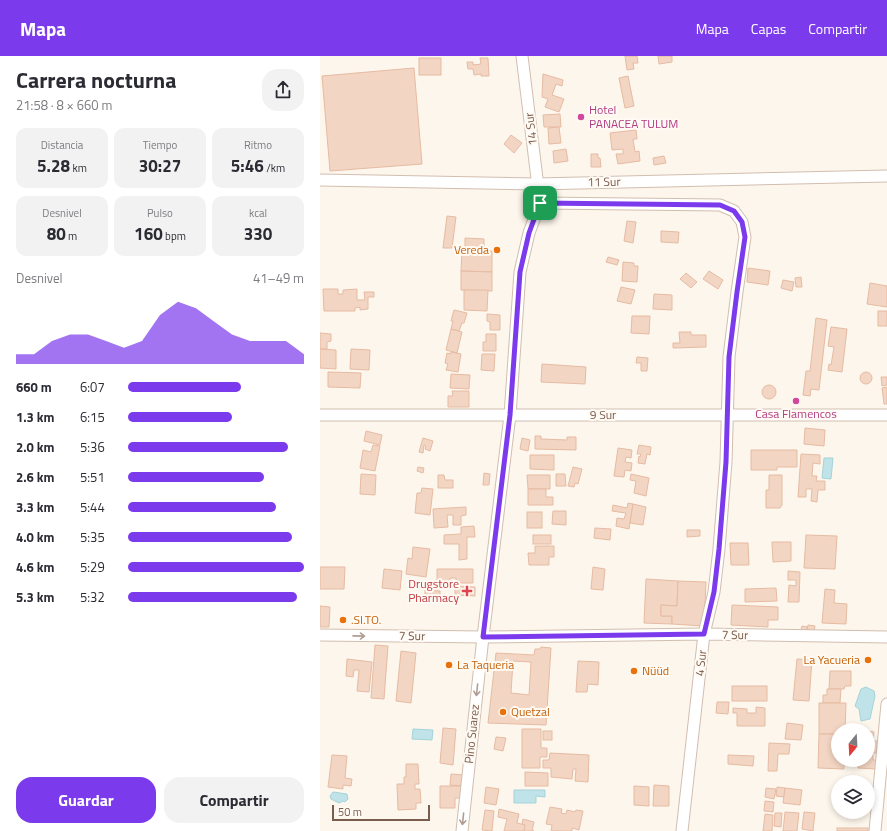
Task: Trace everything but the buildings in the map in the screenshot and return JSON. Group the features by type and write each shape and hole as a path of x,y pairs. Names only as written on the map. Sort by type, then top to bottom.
{"street":[{"name":"14 Sur","path":"522,56 540,203"},
{"name":"11 Sur","path":"320,180 537,184 887,176"},
{"name":"4 Sur","path":"540,203 720,205 734,211 742,222 745,237 729,357 726,462 714,592 704,634 682,831"},
{"name":"Pino Suarez","path":"462,831 483,637 510,415 520,272 529,233 540,203"},
{"name":"9 Sur","path":"320,415 887,415"},
{"name":"7 Sur","path":"320,635 483,637 704,634 887,637"},
{"path":"875,831 887,704"}],"water":[{"path":"824,458 833,458 831,479 822,478"},
{"path":"866,687 874,691 875,696 870,719 861,721 859,709 855,706 861,689"},
{"path":"413,729 433,730 432,740 412,739"},
{"path":"514,790 545,790 545,797 536,796 536,803 514,803"},
{"path":"333,792 347,794 348,799 345,802 343,801 339,803 331,799 330,796"}],"place":[{"name":"Hotel PANACEA TULUM","path":"581,117"},
{"name":"Vereda","path":"497,250"},
{"name":"Casa Flamencos","path":"796,401"},
{"name":"Drugstore Pharmacy","path":"467,591"},
{"name":".SI.TO.","path":"343,620"},
{"name":"La Yacueria","path":"868,660"},
{"name":"La Taqueria","path":"449,665"},
{"name":"Nüüd","path":"634,671"},
{"name":"Quetzal","path":"503,712"}],"route":[{"path":"540,203 720,205 734,211 742,222 745,237 729,357 726,462 719,549 714,592 704,634 483,637 510,415 520,272 529,233 540,203"}]}
